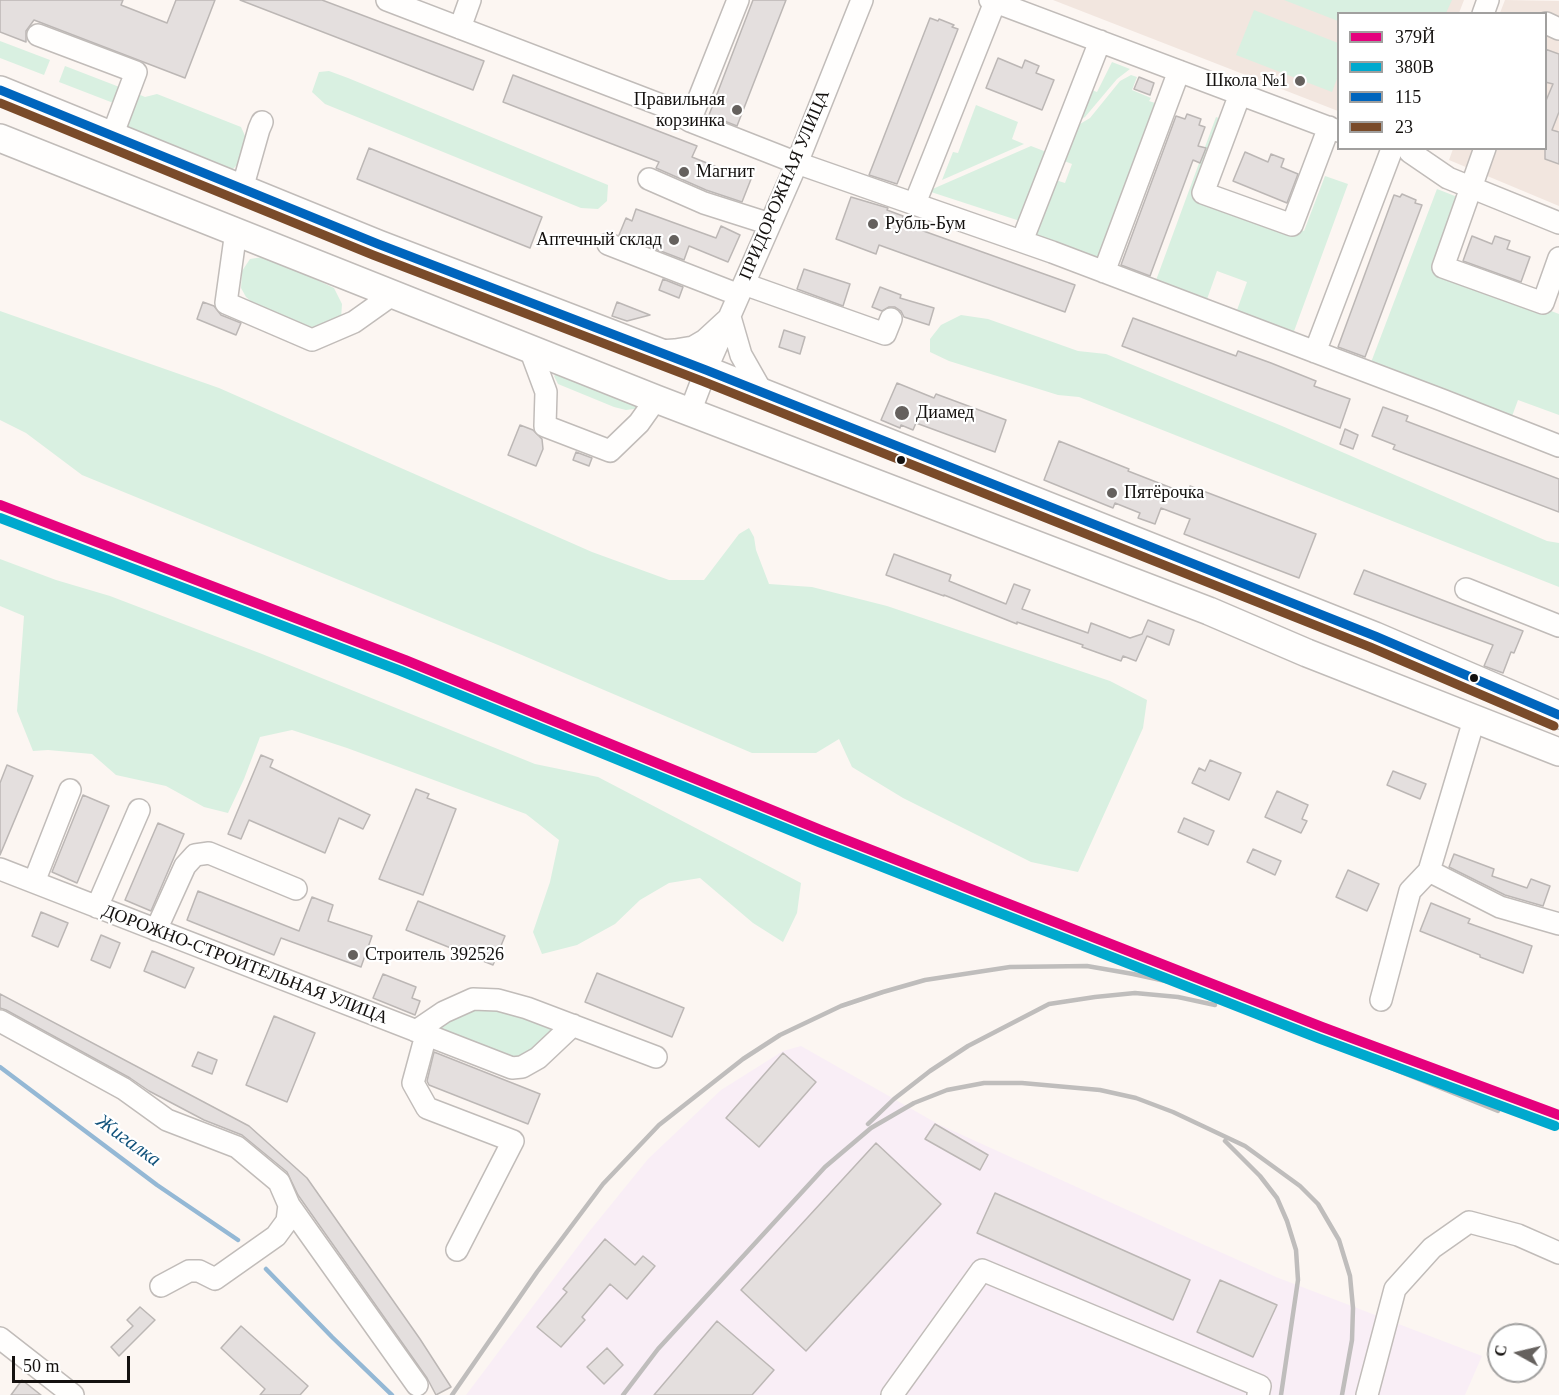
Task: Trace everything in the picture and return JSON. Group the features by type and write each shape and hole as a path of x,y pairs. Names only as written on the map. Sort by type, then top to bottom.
{"main road":[{"path":"0,90 378,244 762,392 1375,636 1559,715"},
{"path":"0,138 656,399 1209,611 1306,653 1559,752"}],"street":[{"path":"387,0 669,108 690,121 797,163 1022,241 1559,446"},
{"path":"460,28 470,0"},
{"path":"690,121 738,0"},
{"name":"ПРИДОРОЖНАЯ УЛИЦА","path":"690,412 706,370 797,163 862,0"},
{"path":"915,203 993,1 1334,129 1292,225 1203,193 1240,94"},
{"path":"38,35 136,72 112,136"},
{"path":"1022,241 1100,41"},
{"path":"1104,272 1179,71"},
{"path":"242,189 262,122"},
{"path":"1316,352 1402,150"},
{"path":"1404,150 1448,178 1559,223"},
{"path":"1484,150 1443,267 1543,303 1559,258"},
{"path":"649,179 704,203 770,224"},
{"path":"236,231 226,303 312,340 354,322 392,295"},
{"path":"608,244 885,334 891,319"},
{"path":"657,351 693,347 705,340 730,317 741,355 762,392"},
{"path":"531,349 546,392 545,426 610,452 639,423 656,399"},
{"path":"1466,589 1559,626"},
{"path":"1381,1000 1410,891 1429,871 1474,720"},
{"path":"34,882 70,790"},
{"path":"97,907 139,810"},
{"path":"156,930 185,866 195,855 209,853 296,889"},
{"name":"ДОРОЖНО-СТРОИТЕЛЬНАЯ УЛИЦА","path":"0,869 512,1068 522,1067 538,1058 573,1025"},
{"path":"1429,871 1500,907 1559,924"},
{"path":"457,1250 513,1141 427,1108 413,1083 421,1033 444,1012 473,999 498,1000 527,1008 656,1057"},
{"path":"0,1021 124,1089 167,1120 237,1147 279,1182 289,1204 417,1385"},
{"path":"161,1287 189,1271 199,1271 215,1279 276,1236 287,1221 289,1204"},
{"path":"1367,1395 1395,1290 1432,1248 1469,1222 1518,1235 1559,1253"},
{"path":"892,1395 982,1270 1260,1386 1258,1395"},
{"path":"0,1338 73,1395"}],"shaded area":[{"name":"Школа №1","path":"1053,0 1464,0 1459,12 1337,12 1337,111"},
{"path":"1505,0 1559,1 1559,206 1449,160 1453,150 1547,150 1547,12 1500,12"},
{"path":"801,1046 938,1124 1276,1277 1482,1356 1465,1395 466,1395 588,1233 648,1159 721,1090 783,1051"}],"green space":[{"path":"1284,0 1452,0 1446,12 1337,12 1337,21"},
{"path":"1254,10 1337,43 1337,79 1332,92 1236,55"},
{"path":"0,41 50,60 44,75 0,58"},
{"path":"1112,62 1130,69 1117,79 1085,117 1078,121 1086,88 1097,92"},
{"path":"65,66 122,88 116,104 59,82"},
{"path":"329,71 608,185 607,201 598,209 581,208 325,104 312,92 319,72"},
{"path":"1131,75 1137,77 1132,90 1151,98 1149,101 1158,104 1101,266 1024,236 1049,178 1065,183 1072,164 1059,159 1070,130 1090,118 1120,81"},
{"path":"133,92 145,97 157,94 241,127 246,138 241,161 233,169 223,169 125,127"},
{"path":"976,105 1018,122 1012,139 1024,144 942,180 953,152 958,153"},
{"path":"1216,117 1237,125 1212,197 1304,231 1325,176 1348,184 1293,334 1236,313 1247,282 1217,271 1206,302 1155,283"},
{"path":"1031,146 1049,153 1023,222 928,191"},
{"path":"1437,189 1460,198 1434,266 1559,314 1559,415 1518,400 1511,419 1370,365"},
{"path":"270,258 334,288 342,304 341,319 318,329 311,328 254,304 241,288 242,271 250,259"},
{"path":"0,311 219,388 592,552 669,580 704,580 739,534 749,528 769,584 812,587 887,606 1110,681 1147,700 1143,728 1078,872 1031,862 903,798 852,767 839,739 816,753 752,753 503,647 82,475 26,433 0,420"},
{"path":"961,315 988,319 1078,351 1106,354 1282,426 1547,541 1559,543 1559,587 1079,397 1058,395 949,361 930,352 930,339 941,325"},
{"path":"556,374 641,408 626,410 614,407 558,384 554,376"},
{"path":"0,559 56,580 110,596 262,654 535,764 598,777 801,883 797,913 783,942 753,923 700,878 669,883 640,900 615,924 577,945 542,954 533,932 550,882 559,840 526,814 292,730 260,737 228,813 204,807 166,786 116,775 92,754 33,751 17,711 24,616 0,606"},
{"path":"478,1004 559,1027 528,1052 513,1059 434,1028"}],"building":[{"path":"0,0 123,0 121,5 167,23 176,0 215,0 185,78 34,20 26,31 26,42 0,32"},
{"path":"240,0 322,0 484,61 473,90"},
{"path":"753,0 786,0 737,126 709,115"},
{"path":"930,18 938,21 939,19 958,29 897,184 869,175"},
{"path":"1547,50 1559,54 1559,112 1552,130 1559,132 1559,164 1545,159 1547,98 1553,84 1547,82"},
{"path":"998,58 1022,68 1025,60 1039,66 1036,73 1054,80 1042,110 986,88"},
{"path":"513,75 697,146 692,157 734,174 737,168 753,174 742,202 706,190 656,168 659,162 503,102"},
{"path":"1139,77 1154,83 1150,95 1134,89"},
{"path":"1187,114 1201,119 1199,125 1205,127 1198,146 1206,148 1200,163 1193,160 1150,276 1121,265 1176,116 1185,119"},
{"path":"369,148 542,217 530,248 357,179"},
{"path":"1245,152 1268,162 1271,154 1284,159 1281,167 1298,174 1287,203 1233,181"},
{"path":"1402,194 1422,205 1365,357 1338,347 1394,195 1400,197"},
{"path":"851,197 888,208 887,210 903,216 901,223 1075,285 1065,312 879,245 876,254 836,239"},
{"path":"636,209 716,238 721,226 740,235 728,262 689,246 684,260 619,235 626,218 632,221"},
{"path":"1472,236 1492,244 1495,236 1510,241 1507,249 1530,257 1521,282 1463,261"},
{"path":"804,269 850,284 843,306 797,289"},
{"path":"663,279 683,287 679,298 659,290"},
{"path":"880,287 901,295 900,298 934,308 929,325 904,317 895,307 882,311 872,307"},
{"path":"203,302 214,306 221,315 241,323 236,335 197,319"},
{"path":"617,302 650,315 627,321 612,316"},
{"path":"1133,318 1236,356 1238,351 1271,363 1316,381 1314,386 1350,399 1340,428 1122,346"},
{"path":"784,330 805,337 800,354 779,347"},
{"path":"897,383 934,398 936,394 1006,420 995,452 916,423 913,430 901,425 900,428 881,420"},
{"path":"1383,407 1408,416 1406,421 1559,479 1559,512 1393,449 1395,445 1372,436"},
{"path":"520,425 533,430 542,439 543,449 536,466 508,455"},
{"path":"1345,429 1358,435 1353,449 1340,444"},
{"path":"1059,441 1187,494 1190,486 1316,534 1299,578 1184,534 1190,519 1161,508 1155,524 1138,518 1140,513 1115,503 1113,508 1044,480"},
{"path":"576,452 592,458 589,466 573,460"},
{"path":"894,554 951,575 949,581 1006,604 1014,584 1030,590 1022,609 1088,633 1091,623 1130,638 1142,634 1148,620 1174,630 1169,645 1147,636 1136,661 1123,656 1121,661 1082,647 1083,645 1017,622 1017,624 886,575"},
{"path":"1364,570 1523,631 1514,653 1511,652 1503,673 1484,666 1493,645 1354,594"},
{"path":"261,755 273,760 270,767 370,815 363,829 339,818 325,853 249,820 241,839 228,834"},
{"path":"1210,760 1241,773 1229,800 1192,783 1199,768 1205,771"},
{"path":"7,765 33,776 0,855 0,783"},
{"path":"1393,771 1426,784 1420,799 1387,785"},
{"path":"416,789 429,794 427,798 456,809 423,895 379,879"},
{"path":"1277,791 1308,805 1302,819 1307,821 1301,833 1265,817"},
{"path":"83,795 109,806 77,883 52,872"},
{"path":"1184,818 1214,831 1208,845 1178,832"},
{"path":"158,823 184,834 151,911 125,900"},
{"path":"1253,849 1281,861 1275,875 1247,862"},
{"path":"1454,854 1494,869 1492,876 1527,888 1531,879 1550,886 1543,906 1505,895 1449,867"},
{"path":"1348,870 1379,884 1367,911 1336,897"},
{"path":"198,891 299,931 312,897 333,905 328,921 372,936 361,967 281,938 274,955 187,920"},
{"path":"418,901 505,936 493,965 406,930"},
{"path":"1431,903 1470,919 1468,923 1532,946 1523,973 1420,931"},
{"path":"41,912 68,923 58,947 32,936"},
{"path":"101,935 120,943 110,968 91,960"},
{"path":"152,951 194,968 185,988 144,971"},
{"path":"597,973 684,1008 672,1037 585,1002"},
{"path":"383,974 416,987 412,998 420,1001 415,1015 373,998"},
{"path":"0,994 249,1126 307,1178 451,1387 436,1395 427,1378 298,1195 287,1172 242,1135 204,1120 0,1008"},
{"path":"274,1016 315,1033 287,1102 246,1085"},
{"path":"198,1052 217,1060 212,1074 192,1066"},
{"path":"434,1052 540,1094 528,1124 429,1085 427,1081"},
{"path":"783,1053 816,1082 759,1147 726,1118"},
{"path":"935,1124 988,1155 980,1170 925,1139"},
{"path":"876,1143 941,1204 806,1351 741,1290"},
{"path":"995,1193 1190,1280 1173,1320 977,1233"},
{"path":"605,1239 635,1265 643,1256 655,1266 627,1299 610,1284 582,1317 585,1320 561,1347 537,1327 567,1292 563,1289"},
{"path":"1220,1280 1277,1305 1253,1357 1197,1332"},
{"path":"140,1307 155,1320 119,1356 111,1347 133,1326 127,1320"},
{"path":"717,1321 774,1370 752,1395 654,1395"},
{"path":"241,1326 308,1386 300,1395 260,1395 265,1389 221,1348"},
{"path":"607,1348 623,1365 604,1384 587,1367"},
{"path":"22,1380 41,1395 11,1395"}],"waterway":[{"name":"Жигалка","path":"0,1067 157,1185 238,1240"},
{"name":"Жигалка","path":"266,1269 392,1395"}],"railway":[{"path":"452,1395 537,1272 603,1184 659,1125 743,1059 780,1035 841,1006 925,980 1010,967 1087,966 1184,985 1498,1111"},
{"path":"868,1124 894,1099 930,1071 968,1046 1049,1004 1135,993 1178,997 1215,1005"},
{"path":"623,1395 658,1349 825,1167 871,1128 914,1103 947,1090 984,1083 1022,1083 1100,1090 1136,1098 1173,1112 1245,1146 1300,1186 1318,1204 1339,1240 1350,1276 1353,1308 1352,1340 1342,1395"},
{"path":"1225,1141 1260,1176 1277,1198 1296,1250 1298,1280 1281,1395"}],"transit line":[{"name":"115","path":"0,90 378,244 706,370 1375,636 1559,715"},
{"name":"23","path":"0,103 373,255 702,381 1370,647 1554,726"},
{"name":"379Й","path":"0,505 405,660 823,831 1322,1027 1559,1115"},
{"name":"380В","path":"0,518 401,671 819,842 1318,1038 1555,1126"}],"place":[{"name":"Школа №1","path":"1300,81"},
{"name":"Правильная корзинка","path":"737,110"},
{"name":"Магнит","path":"684,172"},
{"name":"Рубль-Бум","path":"873,224"},
{"name":"Аптечный склад","path":"674,240"},
{"name":"Диамед","path":"902,413"},
{"name":"Пятёрочка","path":"1112,493"},
{"name":"Строитель 392526","path":"353,955"}]}
